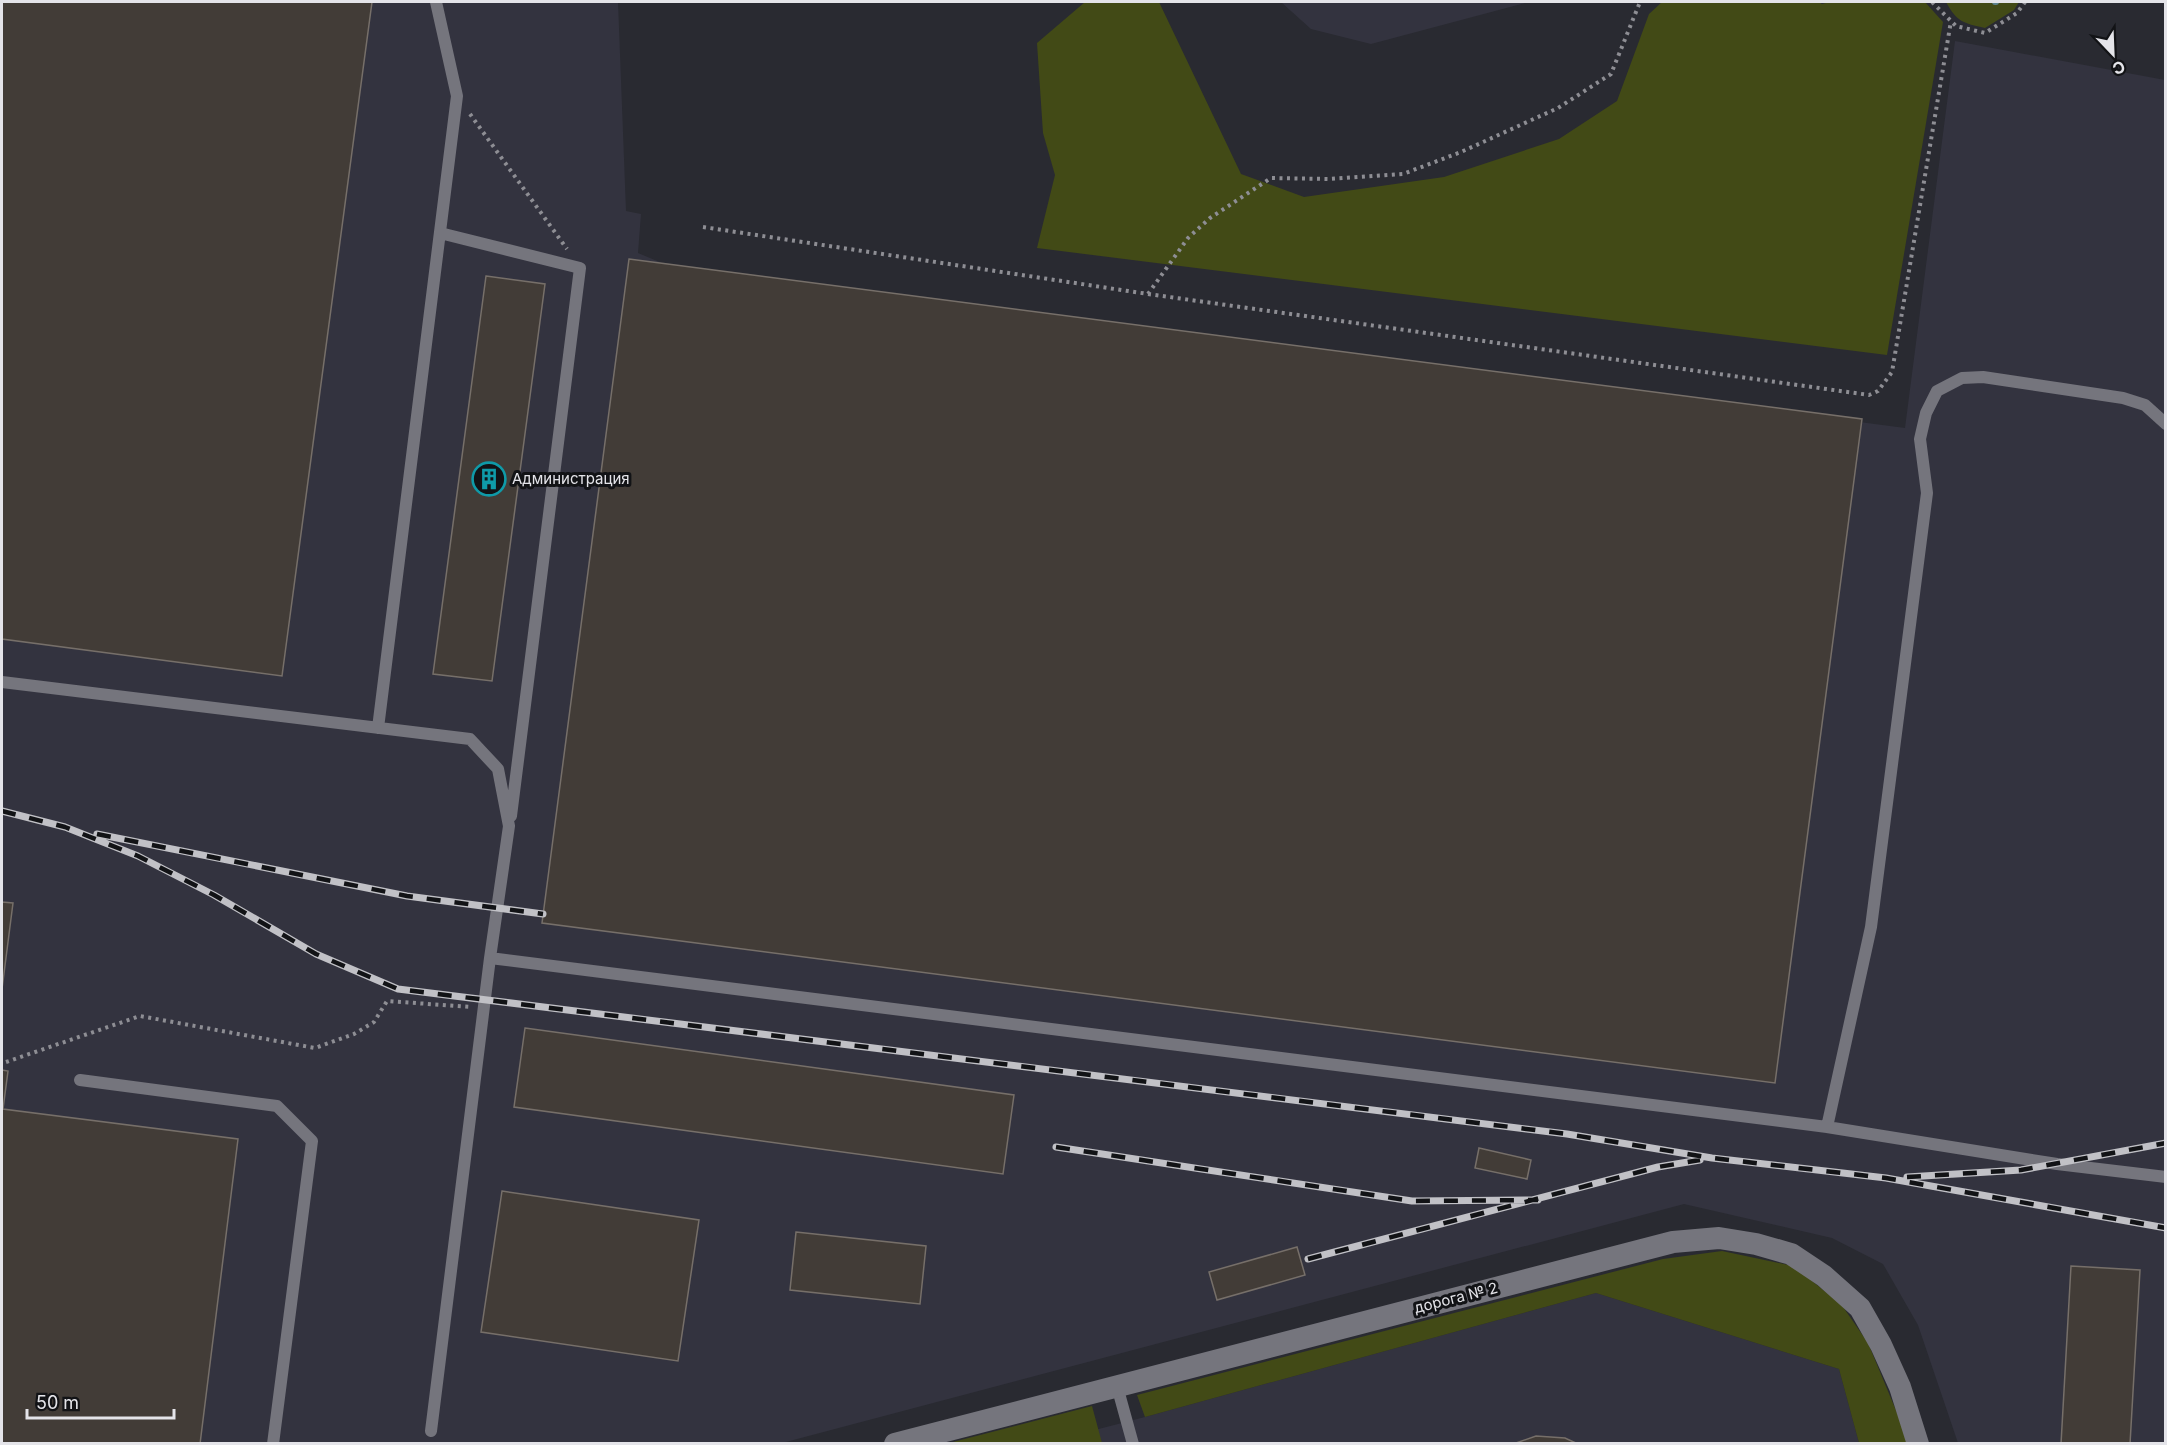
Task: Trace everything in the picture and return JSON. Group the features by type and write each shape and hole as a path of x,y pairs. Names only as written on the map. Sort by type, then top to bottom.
{"street":[{"name":"дорога № 2","path":"895,1443 1673,1242 1719,1238 1756,1244 1791,1254 1824,1276 1860,1308 1881,1345 1900,1387 1918,1443"}],"lane":[{"path":"378,728 457,96 436,2"},
{"path":"431,1431 580,268 440,233"},
{"path":"1827,1127 1871,927 1927,494 1920,440 1926,413 1937,391 1962,378 1983,377 2124,398 2145,405 2166,424"},
{"path":"2,682 470,740 498,769 509,826"},
{"path":"490,958 1827,1127 2057,1164 2166,1177"},
{"path":"80,1080 277,1106 312,1142 273,1443"},
{"path":"1117,1386 1133,1443"}],"path":[{"path":"1148,294 1188,238 1210,218 1270,178 1329,179 1402,174 1461,152 1558,108 1611,74 1640,2"},
{"path":"1932,2 1956,27 1985,33 2017,13 2025,2"},
{"path":"703,227 1148,294 1869,394 1878,391 1892,372 1951,21"},
{"path":"457,96 580,268"},
{"path":"6,1062 140,1016 315,1048 354,1034 374,1022 387,1001 484,1008"}],"shaded area":[{"path":"2,2 618,2 626,211 641,214 638,253 662,263 1905,428 1955,41 2165,80 2165,1443 1958,1443 1918,1325 1883,1264 1832,1238 1684,1204 782,1443 2,1444"},
{"path":"1281,2 1529,2 1371,44 1311,29"},
{"path":"1596,1293 1839,1369 1859,1443 1041,1444 1145,1417"}],"green space":[{"path":"1085,2 1159,2 1241,174 1304,197 1444,177 1559,139 1617,101 1649,14 1662,2 1819,2 1822,4 1829,2 1925,2 1943,22 1887,355 1037,248 1055,175 1043,133 1037,43"},
{"path":"1946,2 2019,2 2014,10 1985,28 1961,21"},
{"path":"1722,1251 1793,1266 1841,1304 1868,1343 1902,1425 1907,1443 1859,1443 1839,1369 1596,1293 1145,1417 1137,1395 1663,1259"},
{"path":"1092,1406 1102,1443 949,1443"}],"building":[{"path":"2,2 372,2 282,676 2,639"},
{"path":"629,259 1862,419 1775,1083 542,923"},
{"name":"Администрация","path":"486,276 545,284 492,681 433,674"},
{"path":"2,902 13,903 2,989"},
{"path":"525,1028 1014,1095 1003,1174 514,1107"},
{"path":"2,1070 8,1071 3,1109 238,1139 200,1444 2,1444"},
{"path":"1479,1148 1531,1160 1527,1179 1475,1168"},
{"path":"502,1191 699,1220 678,1361 481,1332"},
{"path":"796,1232 926,1246 920,1304 790,1290"},
{"path":"1297,1247 1305,1275 1217,1300 1209,1272"},
{"path":"2071,1266 2140,1270 2130,1444 2061,1444"},
{"path":"1536,1436 1565,1438 1578,1444 1513,1444"}],"railway":[{"path":"2,811 65,827 138,856 214,895 316,954 398,989 1567,1134 1712,1158 1886,1178 2166,1228"},
{"path":"97,834 407,896 543,914"},
{"path":"1907,1177 2021,1170 2166,1143"},
{"path":"1056,1147 1412,1201 1538,1200"},
{"path":"1308,1259 1658,1167 1700,1160"}],"place":[{"name":"Администрация","path":"489,479"}]}
